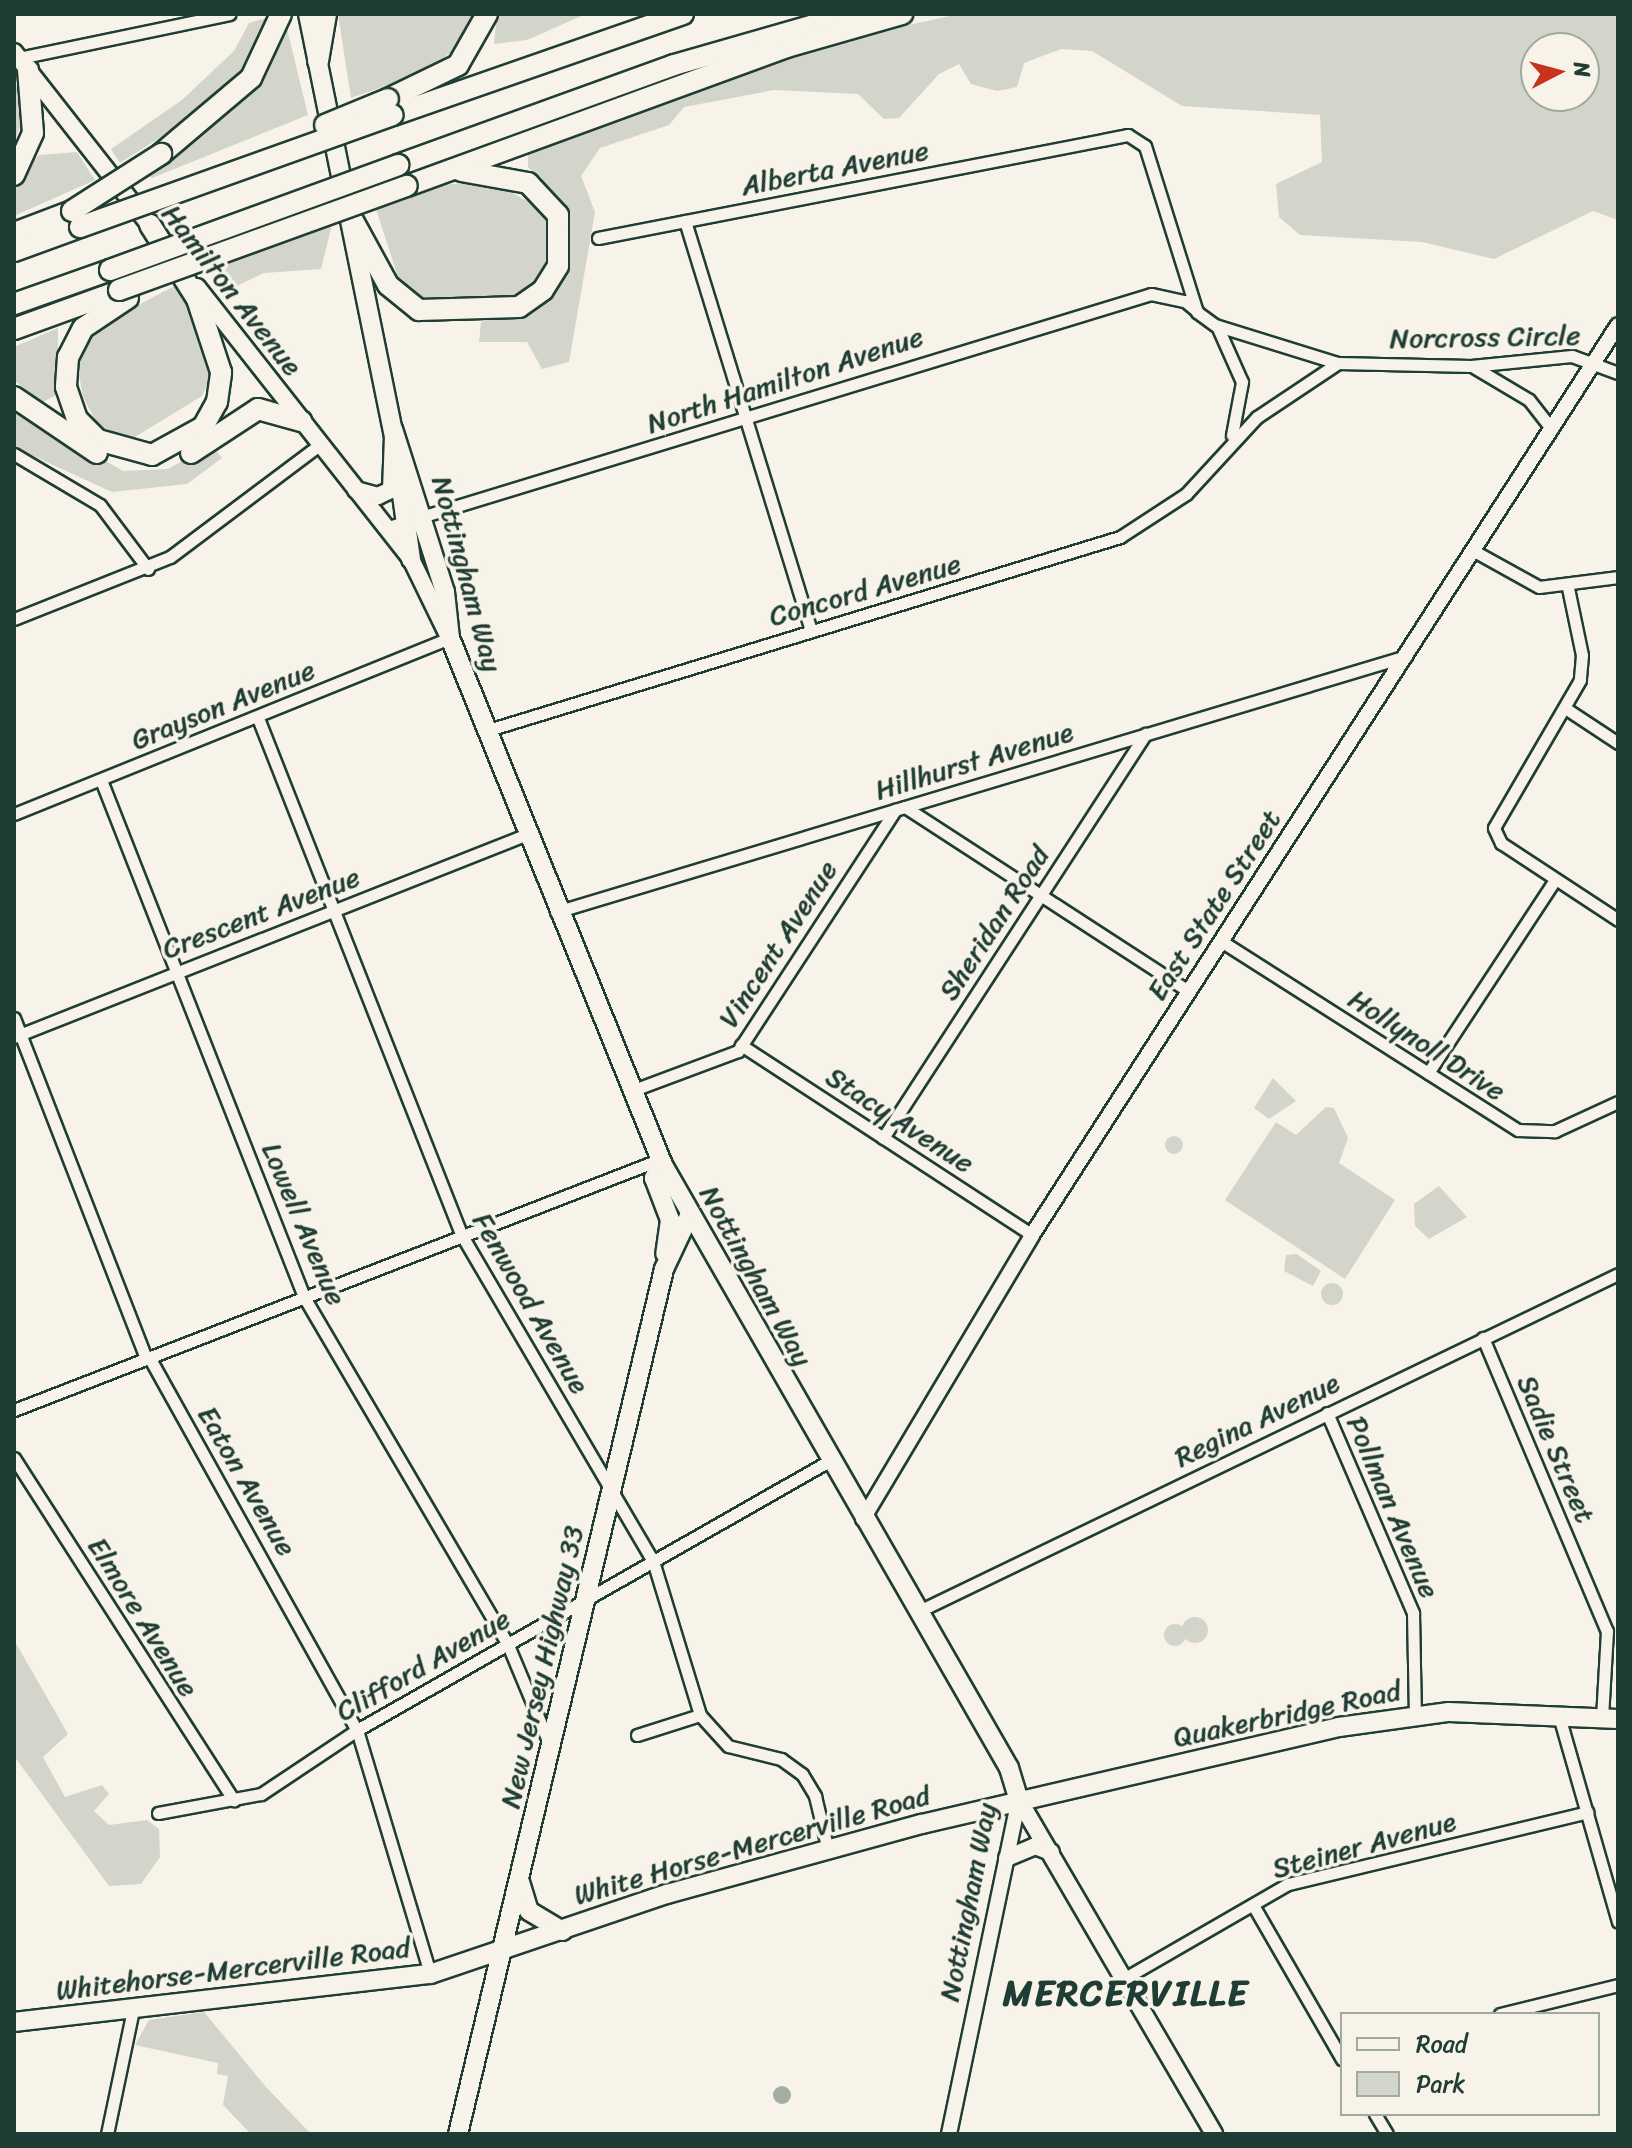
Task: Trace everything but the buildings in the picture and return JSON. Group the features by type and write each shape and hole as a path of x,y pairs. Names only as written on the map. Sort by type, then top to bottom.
{"highway":[{"path":"14,251 76,219 161,154 251,78 281,14"},
{"path":"318,61 326,14"},
{"path":"391,107 458,65 487,14"},
{"path":"14,233 76,219 216,178 242,156 683,14"},
{"path":"14,304 674,65 852,14"},
{"path":"14,329 124,294 229,251 787,47 902,14"},
{"path":"14,175 33,133 20,60"},
{"path":"351,217 388,285 419,310 489,314 533,300 552,278 562,252 552,204 511,176 445,171"},
{"path":"124,294 83,328 68,357 66,387 77,419 98,440 152,455 203,427 221,372 197,299 150,225"},
{"path":"14,397 113,462 147,468 191,454 258,409 301,421"}],"main road":[{"name":"Nottingham Way","path":"308,14 393,429 415,518 450,638 525,835 631,1091 689,1216 1009,1768 1019,1800"},
{"name":"Hamilton Avenue","path":"20,60 411,559 450,638"},
{"path":"355,489 378,496 391,490 393,429"},
{"name":"Nottingham Way","path":"411,559 415,518"},
{"path":"662,1162 654,1178 670,1220 664,1269"},
{"name":"New Jersey Highway 33","path":"458,2134 664,1269 689,1216"},
{"name":"Quakerbridge Road","path":"1019,1800 1415,1714 1610,1719"},
{"path":"1019,1800 1214,2134"},
{"name":"White Horse-Mercerville Road","path":"502,1951 828,1850 1019,1800"},
{"path":"1007,1858 1035,1846 1051,1852"},
{"path":"519,1881 529,1911 562,1931"},
{"name":"Whitehorse-Mercerville Road","path":"14,2022 430,1974 502,1951"}],"street":[{"path":"20,60 229,14"},
{"name":"Alberta Avenue","path":"598,238 1128,135 1145,146 1197,312"},
{"path":"685,221 811,631"},
{"name":"North Hamilton Avenue","path":"385,528 746,415 1151,294 1185,301 1197,312"},
{"name":"Norcross Circle","path":"1197,312 1215,325 1338,363 1471,366 1596,360"},
{"name":"Concord Avenue","path":"1215,325 1234,351 1242,382 1228,443"},
{"name":"East State Street","path":"863,1519 1032,1235 1618,325"},
{"path":"1596,360 1618,373"},
{"name":"Concord Avenue","path":"485,731 1120,537 1186,494 1228,443 1338,363"},
{"path":"1471,366 1529,400 1552,429"},
{"path":"14,619 148,569 319,445"},
{"path":"14,454 100,505 148,569"},
{"path":"1474,551 1525,582 1568,588 1618,577"},
{"path":"1568,588 1582,668 1565,708 1498,813 1501,843 1618,920"},
{"name":"Grayson Avenue","path":"14,814 450,638"},
{"name":"Hillhurst Avenue","path":"556,912 1406,656"},
{"path":"1565,708 1618,743"},
{"name":"Fenwood Avenue","path":"258,718 461,1234 653,1561 700,1715 728,1746 781,1759 802,1774 815,1796 828,1850"},
{"name":"Sheridan Road","path":"883,1138 1145,734"},
{"name":"Lowell Avenue","path":"101,780 304,1297 508,1645 552,1749"},
{"path":"900,808 1188,991"},
{"name":"Vincent Avenue","path":"631,1091 741,1045 900,808"},
{"name":"Crescent Avenue","path":"17,1035 525,835"},
{"path":"1428,1073 1555,880"},
{"name":"Hollynoll Drive","path":"1221,941 1428,1073 1530,1133 1555,1131 1618,1102"},
{"name":"Eaton Avenue","path":"14,1018 17,1035 147,1357 357,1730 430,1974"},
{"name":"Stacy Avenue","path":"741,1045 1032,1235"},
{"path":"14,1410 461,1234 662,1162"},
{"name":"Regina Avenue","path":"917,1612 1618,1274"},
{"name":"Sadie Street","path":"1483,1338 1607,1631 1610,1719"},
{"name":"Pollman Avenue","path":"1327,1413 1413,1613 1415,1714"},
{"name":"Elmore Avenue","path":"14,1458 234,1801"},
{"name":"Clifford Avenue","path":"158,1813 261,1794 357,1730 829,1461"},
{"path":"637,1735 700,1715"},
{"path":"1559,1716 1618,1922"},
{"name":"Nottingham Way","path":"949,2134 1019,1800"},
{"name":"Steiner Avenue","path":"1125,1978 1288,1884 1587,1812"},
{"path":"1253,1905 1340,2056"},
{"path":"1508,2012 1618,1985"},
{"path":"107,2134 133,2010"},
{"path":"1376,2116 1387,2134"}],"green space":[{"path":"338,14 472,14 459,46 426,72 351,98"},
{"path":"497,14 586,14 527,40 494,44"},
{"path":"959,14 1618,14 1618,220 1593,211 1494,259 1422,242 1300,235 1279,217 1276,184 1322,162 1320,115 1182,106 1092,51 1061,49 1024,63 1017,87 997,91 971,84 959,64 939,74 899,118 884,119 858,94 774,90 684,107 669,125 600,148 581,176 595,212 569,362 542,369 527,342 479,342 481,322 539,307 566,260 570,227 561,200 528,167 528,154 680,91 854,37"},
{"path":"274,16 252,64 205,109 120,163 111,149 182,100 234,51 249,23"},
{"path":"286,25 308,115 152,178 143,172 213,124 264,74"},
{"path":"14,78 26,109 14,144"},
{"path":"77,152 95,180 14,216 14,182 39,155"},
{"path":"491,181 545,211 554,249 543,282 500,303 416,300 398,277 376,209 439,185"},
{"path":"333,220 321,269 264,273 224,292 204,268"},
{"path":"180,283 212,375 202,396 130,440 98,425 83,397 78,369 89,331"},
{"path":"58,328 58,394 41,403 14,380 14,347"},
{"path":"14,408 123,471 168,469 211,445 222,458 187,484 112,492 14,447"},
{"path":"1273,1078 1296,1101 1269,1119 1254,1108"},
{"path":"1326,1107 1334,1108 1348,1138 1339,1163 1395,1200 1345,1279 1225,1200 1276,1122 1296,1135"},
{"path":"1174,1136 1183,1145 1174,1154 1165,1145"},
{"path":"1439,1186 1467,1217 1429,1239 1415,1226 1414,1204"},
{"path":"1297,1254 1321,1271 1313,1286 1284,1271 1286,1255"},
{"path":"1328,1283 1336,1283 1343,1294 1336,1305 1328,1305 1321,1298 1321,1290"},
{"path":"1195,1617 1204,1621 1208,1630 1204,1639 1195,1643 1186,1639 1182,1630 1186,1621"},
{"path":"1175,1624 1183,1627 1186,1635 1183,1643 1175,1646 1167,1643 1164,1635 1167,1627"},
{"path":"14,1640 68,1734 43,1757 65,1797 102,1785 109,1794 94,1811 109,1825 147,1820 159,1829 160,1857 141,1884 109,1886 14,1756"},
{"path":"204,2012 266,2087 311,2134 251,2134 223,2105 228,2076 217,2074 218,2063 135,2045 149,2020"}],"shaded area":[{"path":"782,2086 791,2095 782,2104 773,2095"}],"district":[{"name":"MERCERVILLE","path":"1126,1994"}]}
